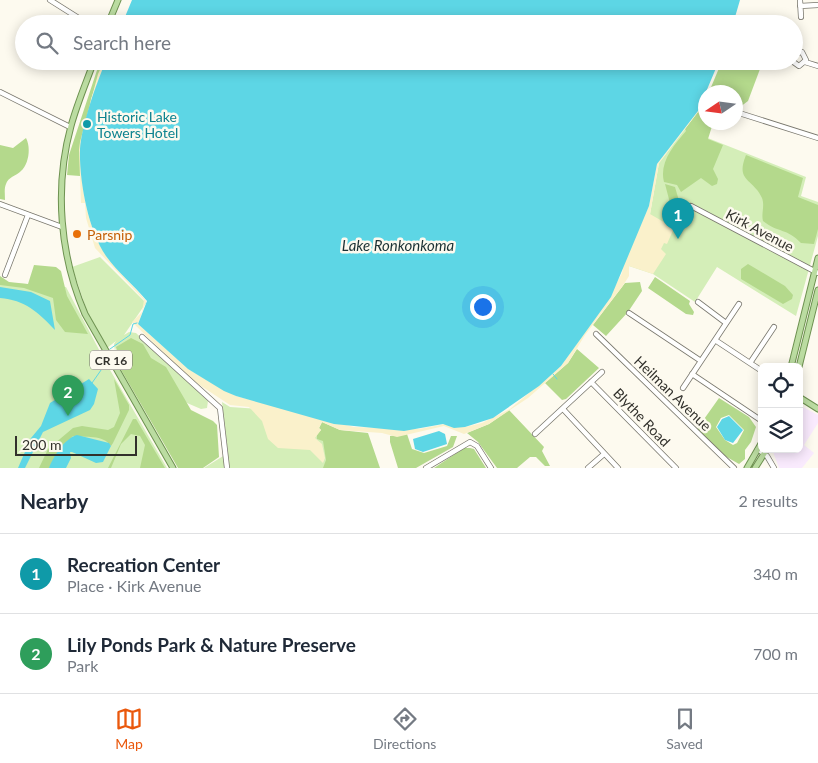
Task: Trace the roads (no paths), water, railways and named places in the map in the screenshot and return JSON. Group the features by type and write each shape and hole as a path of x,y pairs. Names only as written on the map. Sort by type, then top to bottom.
{"main road":[{"path":"112,15 118,0"},
{"name":"CR 16","path":"91,70 70,127 62,178 62,227 73,287 84,314 173,468"},
{"path":"792,363 818,258"},
{"path":"800,363 818,290"},
{"path":"803,399 818,409"},
{"path":"803,403 810,404"},
{"path":"747,468 758,449"},
{"path":"755,468 765,453"}],"street":[{"path":"50,0 74,15"},
{"path":"800,3 818,5"},
{"path":"803,53 805,54 805,62 818,66"},
{"path":"0,92 70,127"},
{"path":"743,114 818,138"},
{"path":"0,204 62,227"},
{"name":"Kirk Avenue","path":"691,206 816,272"},
{"path":"5,276 28,215"},
{"path":"698,302 726,323"},
{"path":"683,388 739,304"},
{"path":"629,313 701,361"},
{"path":"750,363 774,327"},
{"name":"Heilman Avenue","path":"596,334 734,468"},
{"path":"142,337 220,408 227,468"},
{"path":"715,340 758,368"},
{"path":"535,434 602,372"},
{"path":"692,374 758,418"},
{"name":"Blythe Road","path":"591,382 676,468"},
{"path":"563,410 618,468"},
{"path":"426,468 470,442 477,446 491,468"},
{"path":"767,453 774,468"},
{"path":"588,468 604,454"}],"water":[{"path":"132,0 740,0 736,15 126,15"},
{"name":"Lake Ronkonkoma","path":"103,70 715,70 709,85 698,85 698,111 657,164 649,206 611,297 561,366 539,386 493,418 465,427 454,428 443,424 404,431 334,424 236,396 224,391 188,369 138,324 147,301 110,262 94,233 83,190 80,161 81,139 86,116"},
{"path":"0,287 31,292 50,301 55,330 24,304 0,298"},
{"path":"89,379 98,389 94,404 90,410 43,432 25,468 18,468 31,438 41,426 50,403"},
{"path":"729,416 743,430 733,443 725,440 717,427 722,419"},
{"path":"439,431 445,434 447,444 423,452 415,449 413,439"},
{"path":"77,435 109,443 111,446 103,462 96,463 70,452 71,458 66,468 49,468 64,444"}],"waterway":[{"path":"110,349 130,335 133,324 137,323"},
{"path":"92,383 106,363"},
{"path":"553,374 557,379"}],"place":[{"name":"Historic Lake Towers Hotel","path":"87,124"},
{"name":"Parsnip","path":"77,234"},
{"name":"Recreation Center","path":"678,239"},
{"name":"Lily Ponds Park & Nature Preserve","path":"68,416"}]}
